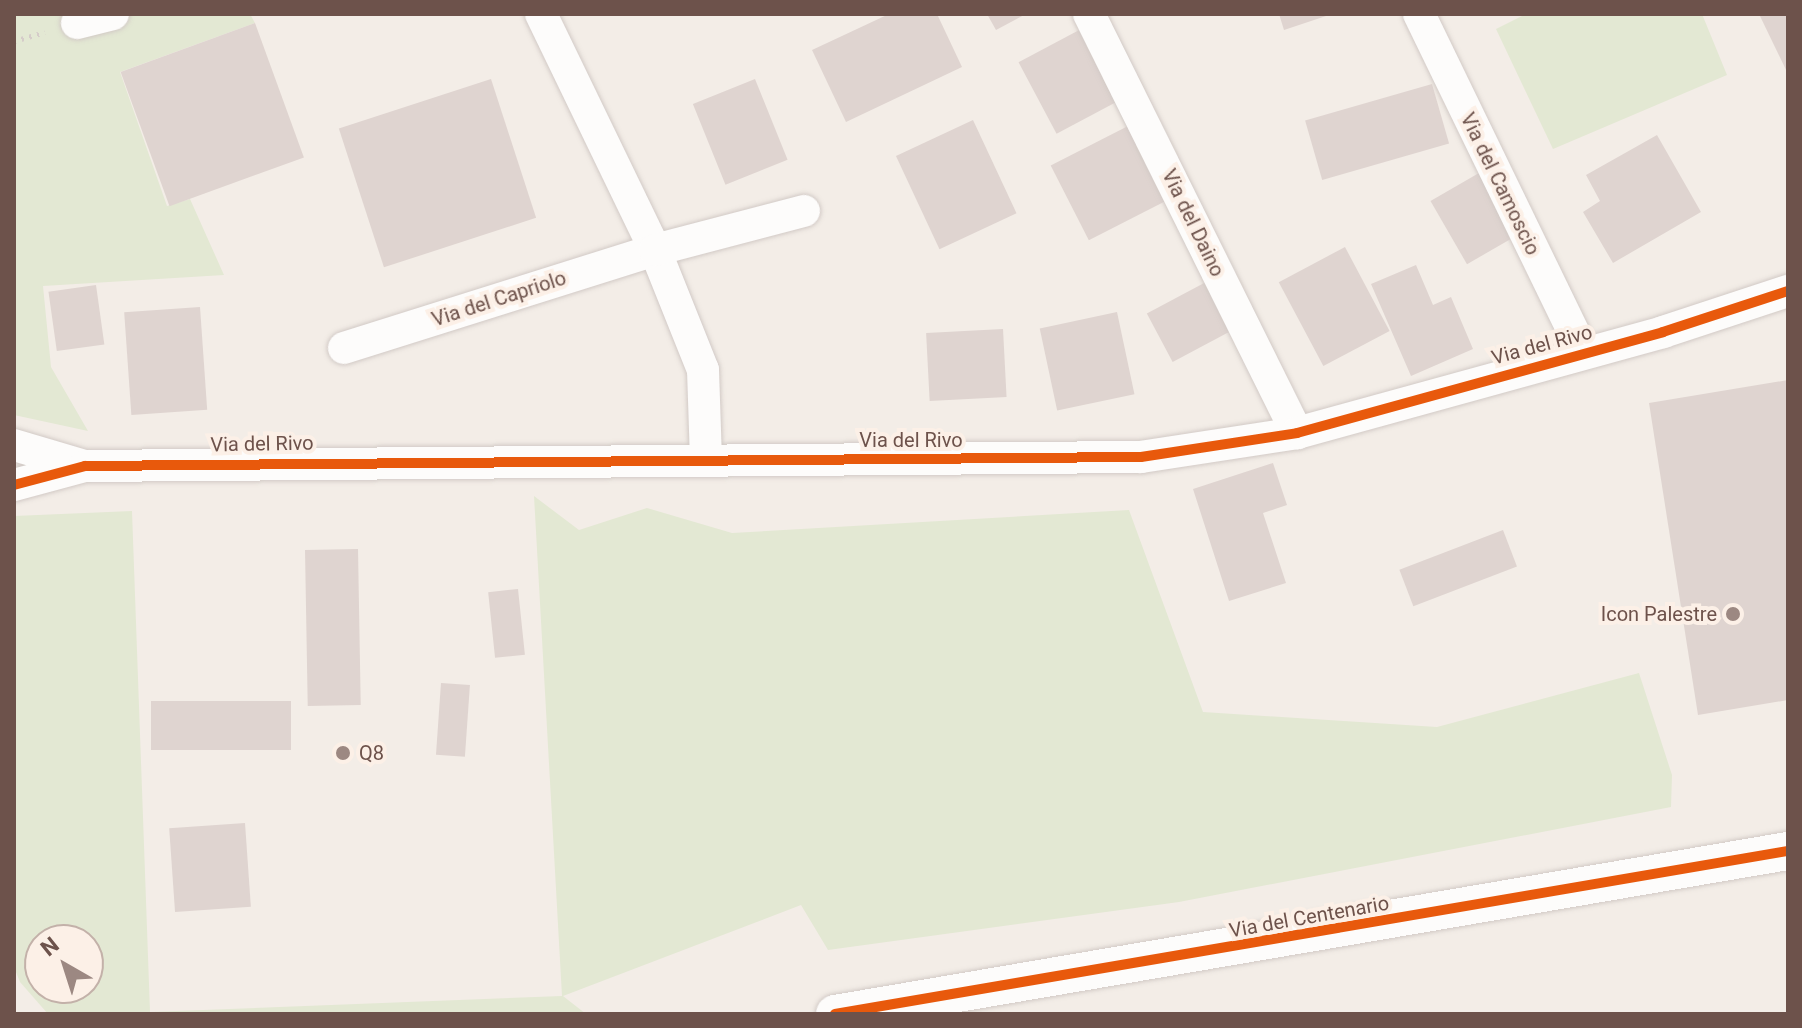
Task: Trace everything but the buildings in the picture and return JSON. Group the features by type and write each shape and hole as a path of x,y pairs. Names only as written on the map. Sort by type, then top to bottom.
{"street":[{"path":"77,23 113,14"},
{"path":"541,14 655,250 703,370 706,460"},
{"name":"Via del Daino","path":"1089,14 1297,433"},
{"name":"Via del Camoscio","path":"1419,14 1583,352"},
{"name":"Via del Capriolo","path":"344,348 655,250 804,211"},
{"name":"Via del Rivo","path":"14,485 85,466 1141,457 1297,433 1788,291"},
{"name":"Via del Rivo","path":"14,445 85,466"},
{"name":"Via del Centenario","path":"835,1014 1788,851"}],"green space":[{"path":"14,14 250,14 255,23 120,72 167,206 190,199 224,275 43,286 51,367 88,431 14,415"},
{"path":"1526,14 1702,14 1727,75 1553,149 1496,29"},
{"path":"534,496 579,530 647,508 732,533 1129,510 1203,712 1437,727 1639,673 1672,775 1671,807 1179,902 828,950 801,905 563,996 586,1014 48,1014 39,1004 104,1004 104,924 24,924 24,987 20,982 14,967 14,516 132,511 150,1012 562,996"}],"cycle path":[{"path":"14,485 85,466 1141,457 1297,433 1663,332 1788,291"},
{"path":"835,1014 1788,851"}],"place":[{"name":"Icon Palestre","path":"1733,614"},
{"name":"Q8","path":"343,753"}]}
